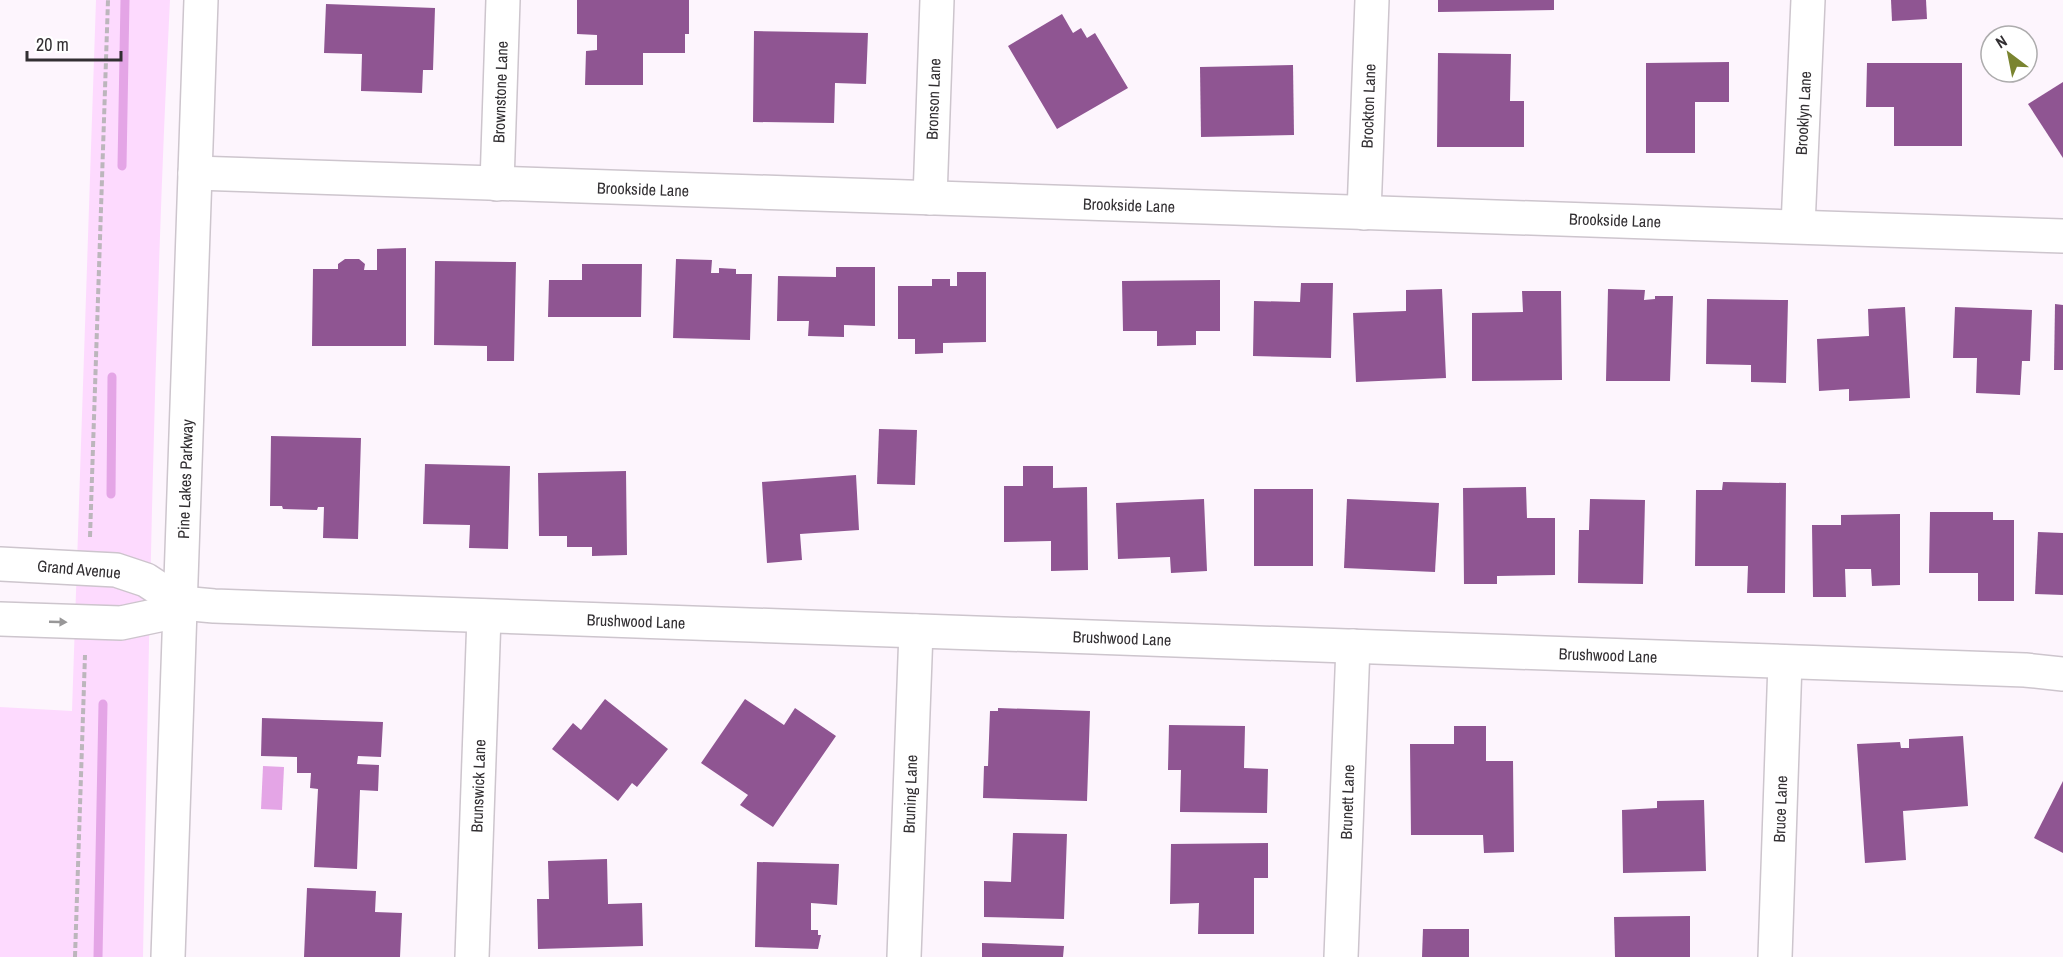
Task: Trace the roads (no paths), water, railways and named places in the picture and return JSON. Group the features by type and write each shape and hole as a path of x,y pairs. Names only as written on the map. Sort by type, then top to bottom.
{"street":[{"name":"Pine Lakes Parkway","path":"168,957 201,0"},
{"name":"Brownstone Lane","path":"497,184 503,0"},
{"name":"Bronson Lane","path":"930,198 937,0"},
{"name":"Brockton Lane","path":"1364,213 1372,0"},
{"name":"Brooklyn Lane","path":"1798,226 1808,0"},
{"name":"Brookside Lane","path":"195,173 2063,236"},
{"name":"Grand Avenue","path":"0,564 116,570 146,580 181,603"},
{"name":"Brushwood Lane","path":"181,603 484,616 2025,670 2063,674"},
{"path":"0,620 121,623 159,615 181,603"},
{"name":"Brunswick Lane","path":"472,957 484,616"},
{"name":"Bruning Lane","path":"904,957 916,631"},
{"name":"Brunett Lane","path":"1341,957 1353,646"},
{"name":"Bruce Lane","path":"1775,957 1785,662"}],"waterway":[{"path":"122,166 125,0"},
{"path":"111,494 112,377"},
{"path":"98,957 103,704"}]}
